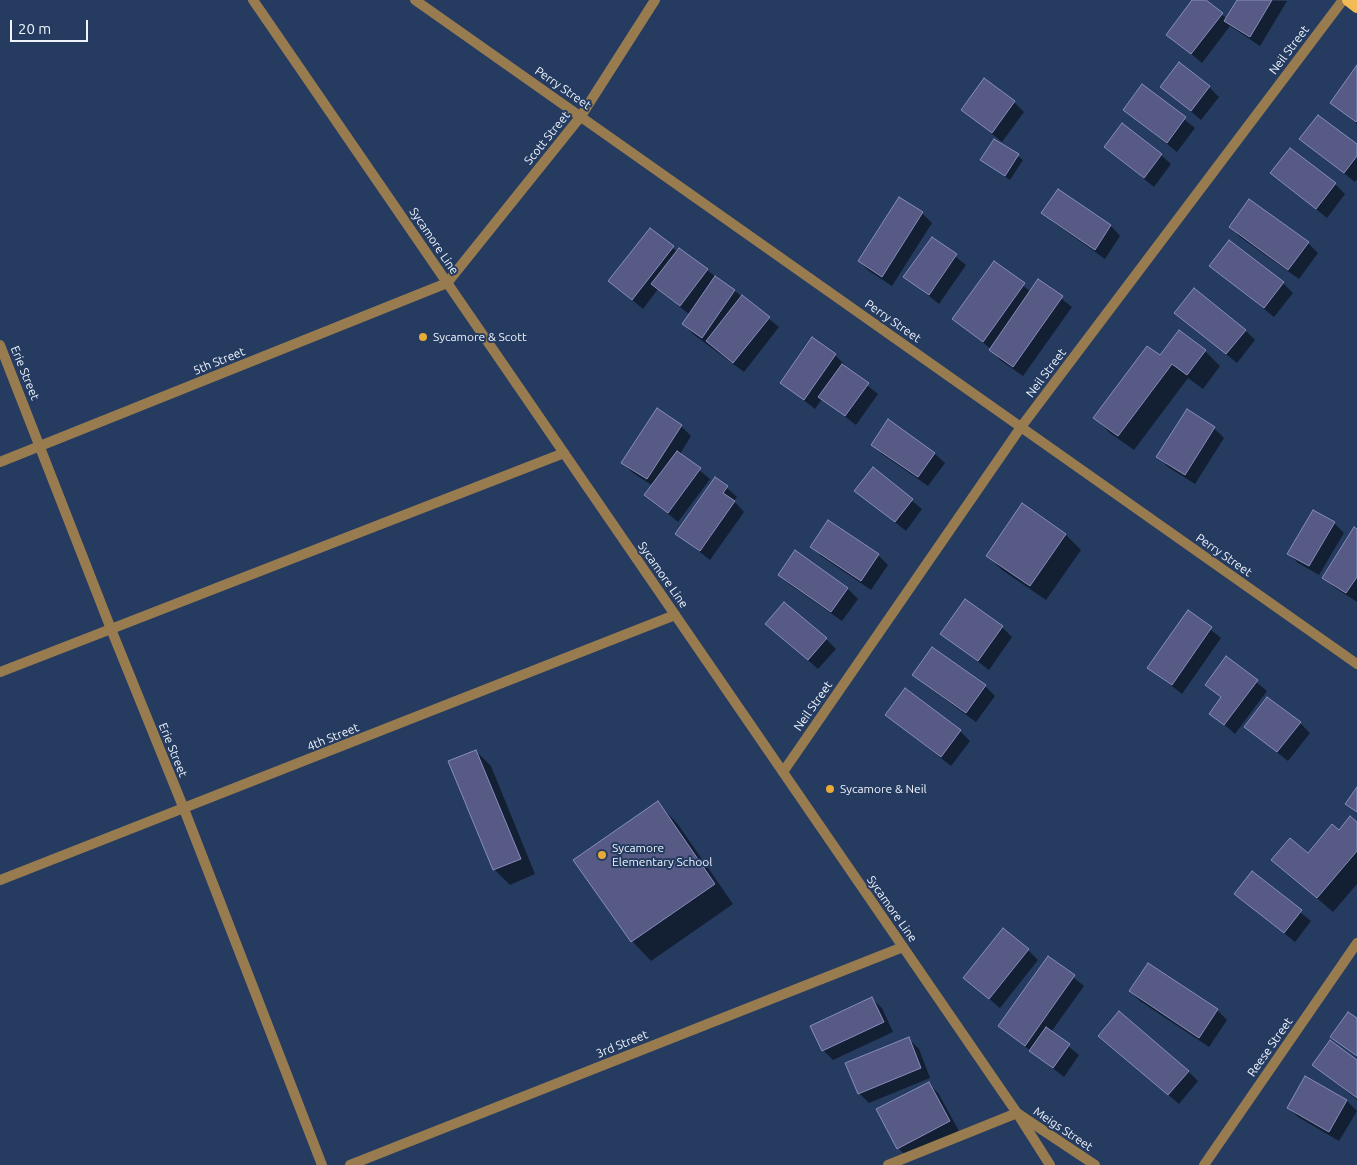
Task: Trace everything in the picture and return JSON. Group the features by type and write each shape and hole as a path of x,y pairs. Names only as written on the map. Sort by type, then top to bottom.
{"main road":[{"path":"1348,0 1357,6"}],"street":[{"name":"Sycamore Line","path":"253,0 1017,1113 1050,1165"},
{"name":"Perry Street","path":"415,0 1357,664"},
{"name":"Scott Street","path":"447,283 581,116 655,0"},
{"name":"Neil Street","path":"783,772 1021,427 1343,0"},
{"name":"5th Street","path":"0,462 447,283"},
{"name":"Erie Street","path":"0,345 111,629 184,809 322,1165"},
{"path":"0,672 564,453"},
{"name":"4th Street","path":"0,880 675,615"},
{"name":"Reese Street","path":"1204,1165 1357,943"},
{"name":"3rd Street","path":"350,1165 903,947"},
{"path":"888,1165 1017,1113"},
{"name":"Meigs Street","path":"1017,1113 1095,1165"}],"building":[{"path":"1192,0 1206,0 1223,13 1191,54 1166,35"},
{"path":"1237,0 1272,0 1250,37 1224,21"},
{"path":"1179,62 1210,86 1191,111 1160,87"},
{"path":"1357,65 1357,121 1356,122 1330,103"},
{"path":"984,78 1015,101 992,133 961,110"},
{"path":"1142,84 1186,117 1167,143 1123,110"},
{"path":"1318,115 1357,144 1357,156 1344,173 1299,139"},
{"path":"1122,123 1162,154 1144,178 1104,147"},
{"path":"994,139 1019,154 1005,176 980,160"},
{"path":"1290,148 1336,183 1316,209 1270,173"},
{"path":"1058,189 1111,225 1095,250 1041,213"},
{"path":"899,197 923,212 882,277 858,261"},
{"path":"1249,199 1309,242 1288,270 1229,227"},
{"path":"650,228 674,246 632,300 608,281"},
{"path":"932,237 957,254 929,295 903,277"},
{"path":"1229,240 1284,282 1264,308 1209,266"},
{"path":"679,248 708,269 680,306 651,284"},
{"path":"994,261 1025,283 983,342 952,319"},
{"path":"715,276 735,290 702,338 682,324"},
{"path":"1038,279 1063,296 1013,367 989,350"},
{"path":"1194,288 1246,330 1226,354 1174,313"},
{"path":"742,295 770,317 733,363 706,341"},
{"path":"1179,330 1206,350 1187,375 1172,364 1118,436 1093,418 1147,346 1160,355"},
{"path":"812,337 836,354 804,400 780,383"},
{"path":"842,364 869,383 845,416 818,397"},
{"path":"657,408 682,425 647,479 621,463"},
{"path":"1187,409 1215,427 1185,475 1156,457"},
{"path":"888,419 935,453 918,477 871,445"},
{"path":"677,451 701,468 668,513 644,495"},
{"path":"873,467 913,499 895,522 854,491"},
{"path":"715,477 728,486 723,493 735,501 700,551 675,534"},
{"path":"1022,503 1066,534 1030,586 986,556"},
{"path":"1313,510 1335,522 1309,566 1287,554"},
{"path":"828,520 879,554 861,581 810,547"},
{"path":"1354,527 1357,529 1357,577 1346,593 1322,578"},
{"path":"795,550 848,588 831,612 778,575"},
{"path":"965,599 1003,626 978,661 940,634"},
{"path":"784,602 827,638 808,660 765,624"},
{"path":"1188,610 1212,627 1172,685 1147,668"},
{"path":"932,647 986,685 966,713 912,675"},
{"path":"1226,656 1258,680 1224,725 1209,714 1221,697 1205,685"},
{"path":"905,688 961,730 941,757 885,715"},
{"path":"1267,697 1301,722 1277,752 1244,727"},
{"path":"476,750 521,859 493,870 448,761"},
{"path":"1357,787 1357,812 1345,804"},
{"path":"658,801 715,884 631,942 573,860"},
{"path":"1350,816 1357,822 1357,851 1317,898 1271,860 1290,838 1308,853 1332,824 1339,830"},
{"path":"1252,871 1302,910 1284,933 1234,894"},
{"path":"1003,928 1029,949 989,999 963,978"},
{"path":"1048,956 1075,975 1025,1046 998,1026"},
{"path":"1148,963 1218,1009 1199,1038 1129,991"},
{"path":"872,997 884,1022 822,1051 810,1026"},
{"path":"1119,1011 1189,1071 1168,1095 1098,1036"},
{"path":"1348,1012 1357,1018 1357,1056 1330,1037"},
{"path":"1046,1027 1070,1044 1053,1068 1029,1051"},
{"path":"909,1037 921,1068 858,1094 845,1063"},
{"path":"1330,1040 1357,1060 1357,1098 1312,1065"},
{"path":"1305,1076 1347,1100 1329,1132 1287,1108"},
{"path":"929,1082 950,1121 897,1149 876,1109"}],"place":[{"name":"Sycamore & Scott","path":"423,337"},
{"name":"Sycamore & Neil","path":"830,789"},
{"name":"Sycamore Elementary School","path":"602,855"}]}
